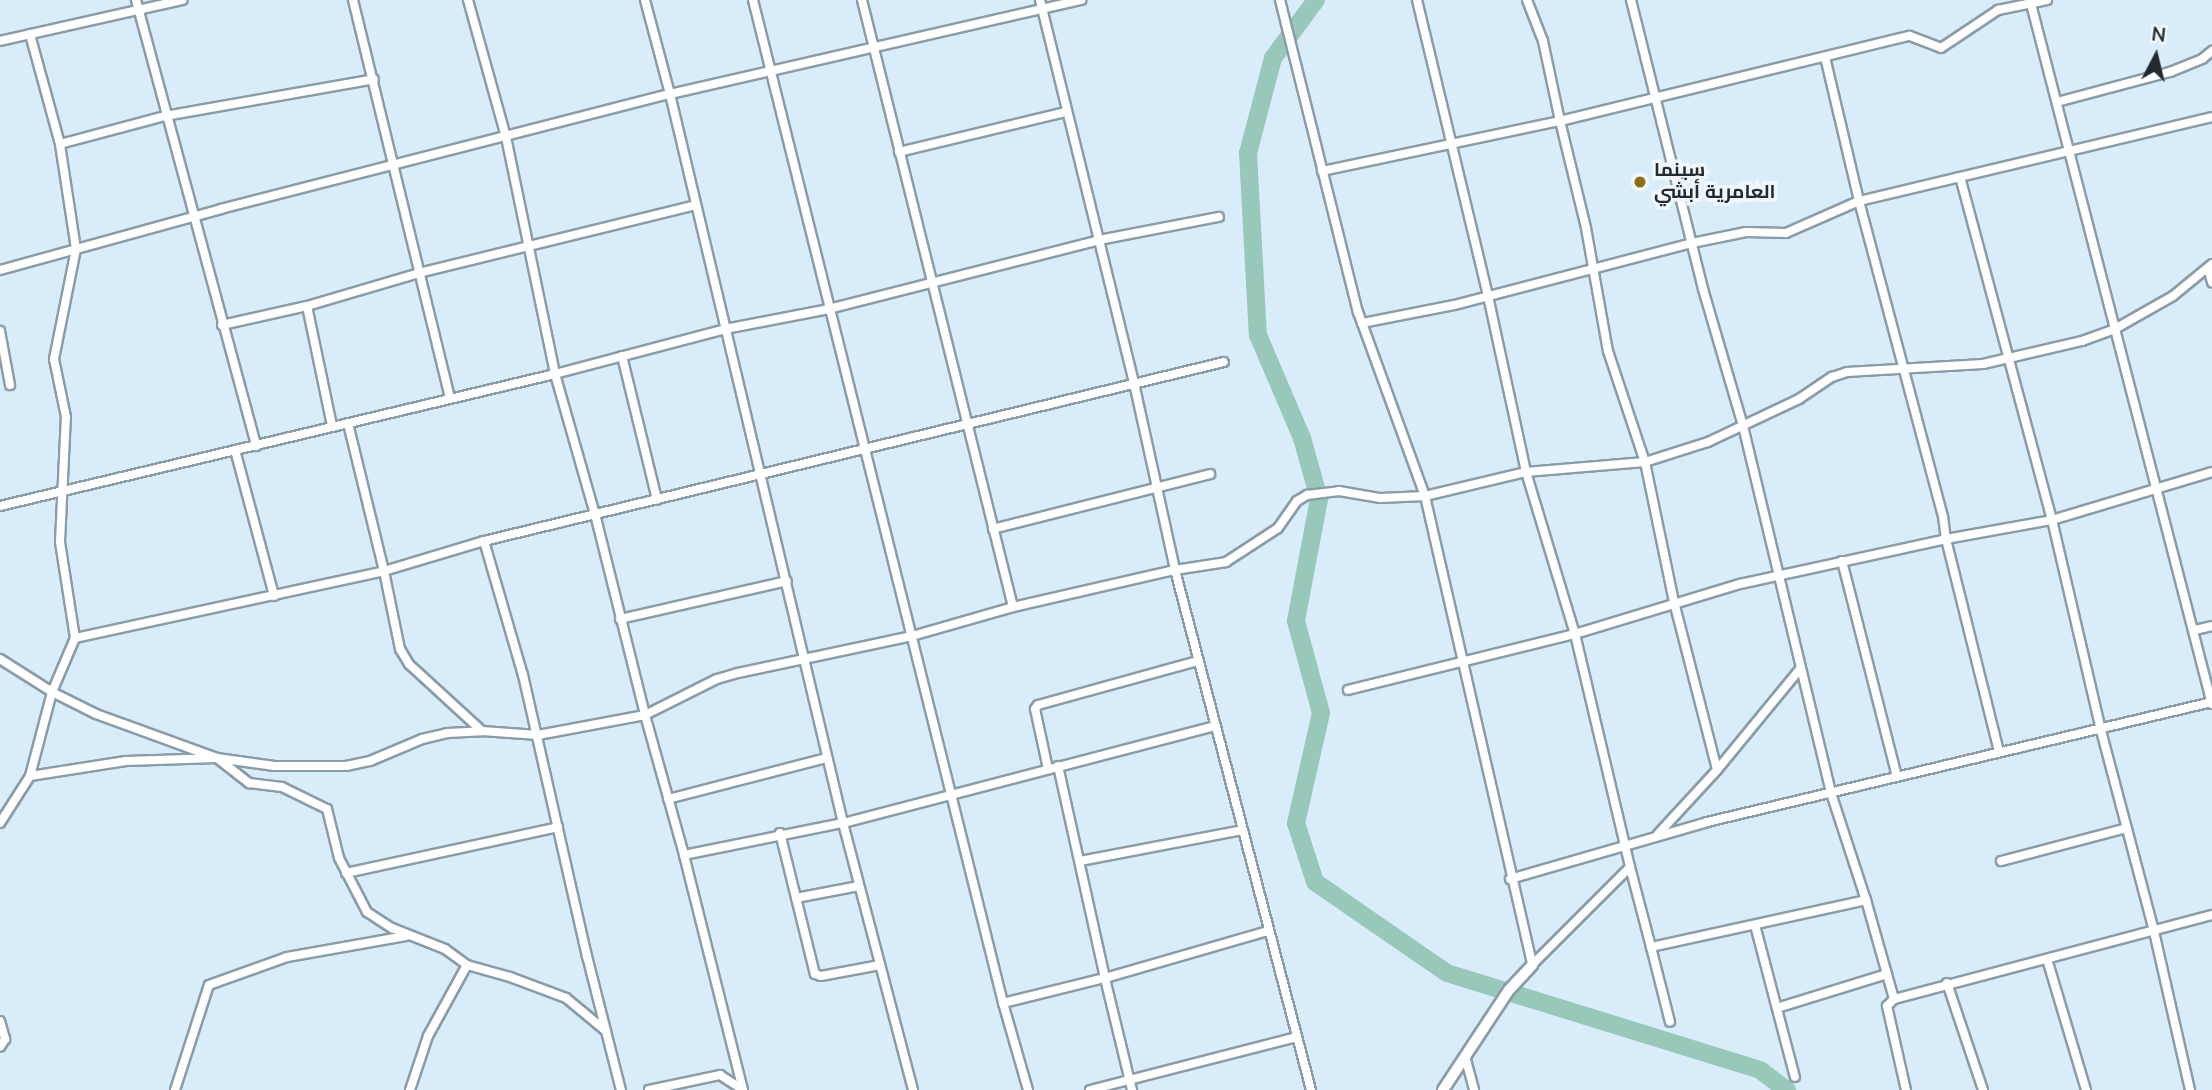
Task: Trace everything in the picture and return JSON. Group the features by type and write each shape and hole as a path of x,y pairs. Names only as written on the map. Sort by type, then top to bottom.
{"street":[{"path":"136,0 165,116 256,446"},
{"path":"0,41 182,0"},
{"path":"353,0 450,398"},
{"path":"468,0 506,137 555,374 595,514 743,1090"},
{"path":"645,0 762,476 842,823 913,1090"},
{"path":"753,0 863,449 1003,1003 1028,1090"},
{"path":"862,0 1013,607"},
{"path":"1040,0 1134,383 1175,570 1311,1090"},
{"path":"0,270 392,164 670,94 1081,0"},
{"path":"1280,0 1362,323 1425,496 1532,965"},
{"path":"1417,0 1488,296 1526,471 1575,634 1670,1022"},
{"path":"1527,0 1544,41 1586,229 1608,351 1645,463 1674,602 1717,770"},
{"path":"1631,0 1692,243 1743,426 1830,793 1866,900 1894,999"},
{"path":"1322,172 1560,121 1910,36 1941,48 1998,10 2048,0"},
{"path":"1510,878 1656,837 1897,776 2100,726 2212,703 2195,630 2113,330 2031,2"},
{"path":"0,823 30,776 52,692 75,638 60,542 66,417 54,359 76,249 60,144 30,34"},
{"path":"2057,102 2170,72 2202,59 2212,51"},
{"path":"1825,57 1859,201 1943,516 1945,539 1998,751"},
{"path":"60,144 165,116 374,79"},
{"path":"899,152 1066,112"},
{"path":"1362,323 1488,296 1692,243 1746,232 1786,233 1859,201 2212,117"},
{"path":"1960,177 2052,520 2100,726 2154,931 2190,1090"},
{"path":"222,325 307,306 419,273 695,205"},
{"path":"0,506 555,374 725,328 829,309 1099,240 1219,217"},
{"path":"30,776 126,761 217,758 274,766 346,766 370,761 422,738 482,731 538,735 645,715 717,679 912,636 1013,607 1175,570 1226,562 1278,528 1297,501 1307,495 1339,491 1380,498 1425,496 1526,471 1645,463 1678,454 1743,426 1799,399 1832,377 1847,372 1903,370 2009,359 2113,330 2173,296 2210,266"},
{"path":"2210,266 2212,282"},
{"path":"307,306 332,426"},
{"path":"0,331 10,385"},
{"path":"622,356 657,500"},
{"path":"75,638 384,571 484,541 762,476 967,422 1071,401 1224,362"},
{"path":"348,423 400,649 409,664 482,731"},
{"path":"235,450 274,596"},
{"path":"1348,690 1575,634 1674,602 1777,575 1945,539 2052,520 2212,472"},
{"path":"993,528 1210,474"},
{"path":"484,541 538,735 621,1090"},
{"path":"1842,561 1897,776"},
{"path":"620,619 787,581"},
{"path":"2195,630 2212,626"},
{"path":"0,659 52,692 119,724 217,758 249,783 282,787 327,809 339,858 367,912 409,936 445,949 467,965 510,976 566,998 606,1031"},
{"path":"1048,769 1035,709 1038,705 1198,661"},
{"path":"1656,837 1717,770 1800,669"},
{"path":"684,855 780,833 842,823 1214,726"},
{"path":"668,799 827,758"},
{"path":"1058,766 1132,1090"},
{"path":"346,873 558,827"},
{"path":"2001,861 2127,828"},
{"path":"1080,861 1241,830"},
{"path":"780,833 815,974 821,976 880,965"},
{"path":"1443,1090 1508,990 1630,867"},
{"path":"796,898 859,886"},
{"path":"1651,947 1866,900"},
{"path":"1906,1090 1887,1006 1894,999 2212,915"},
{"path":"1755,925 1795,1077"},
{"path":"1003,1003 1105,978 1268,931"},
{"path":"175,1090 209,985 287,957 409,936"},
{"path":"2047,959 2086,1090"},
{"path":"410,1090 428,1036 467,965"},
{"path":"1777,1007 1887,974"},
{"path":"1947,983 1983,1090"},
{"path":"0,1021 5,1039 0,1047"},
{"path":"1090,1090 1297,1037"},
{"path":"1465,1056 1474,1090"},
{"path":"649,1090 720,1074 743,1090"}],"waterway":[{"path":"1316,0 1273,58 1248,153 1258,335 1302,438 1319,499 1296,621 1321,713 1296,823 1315,882 1447,973 1760,1070 1787,1090"}],"place":[{"name":"سينما العامرية أبشي","path":"1640,182"}]}
